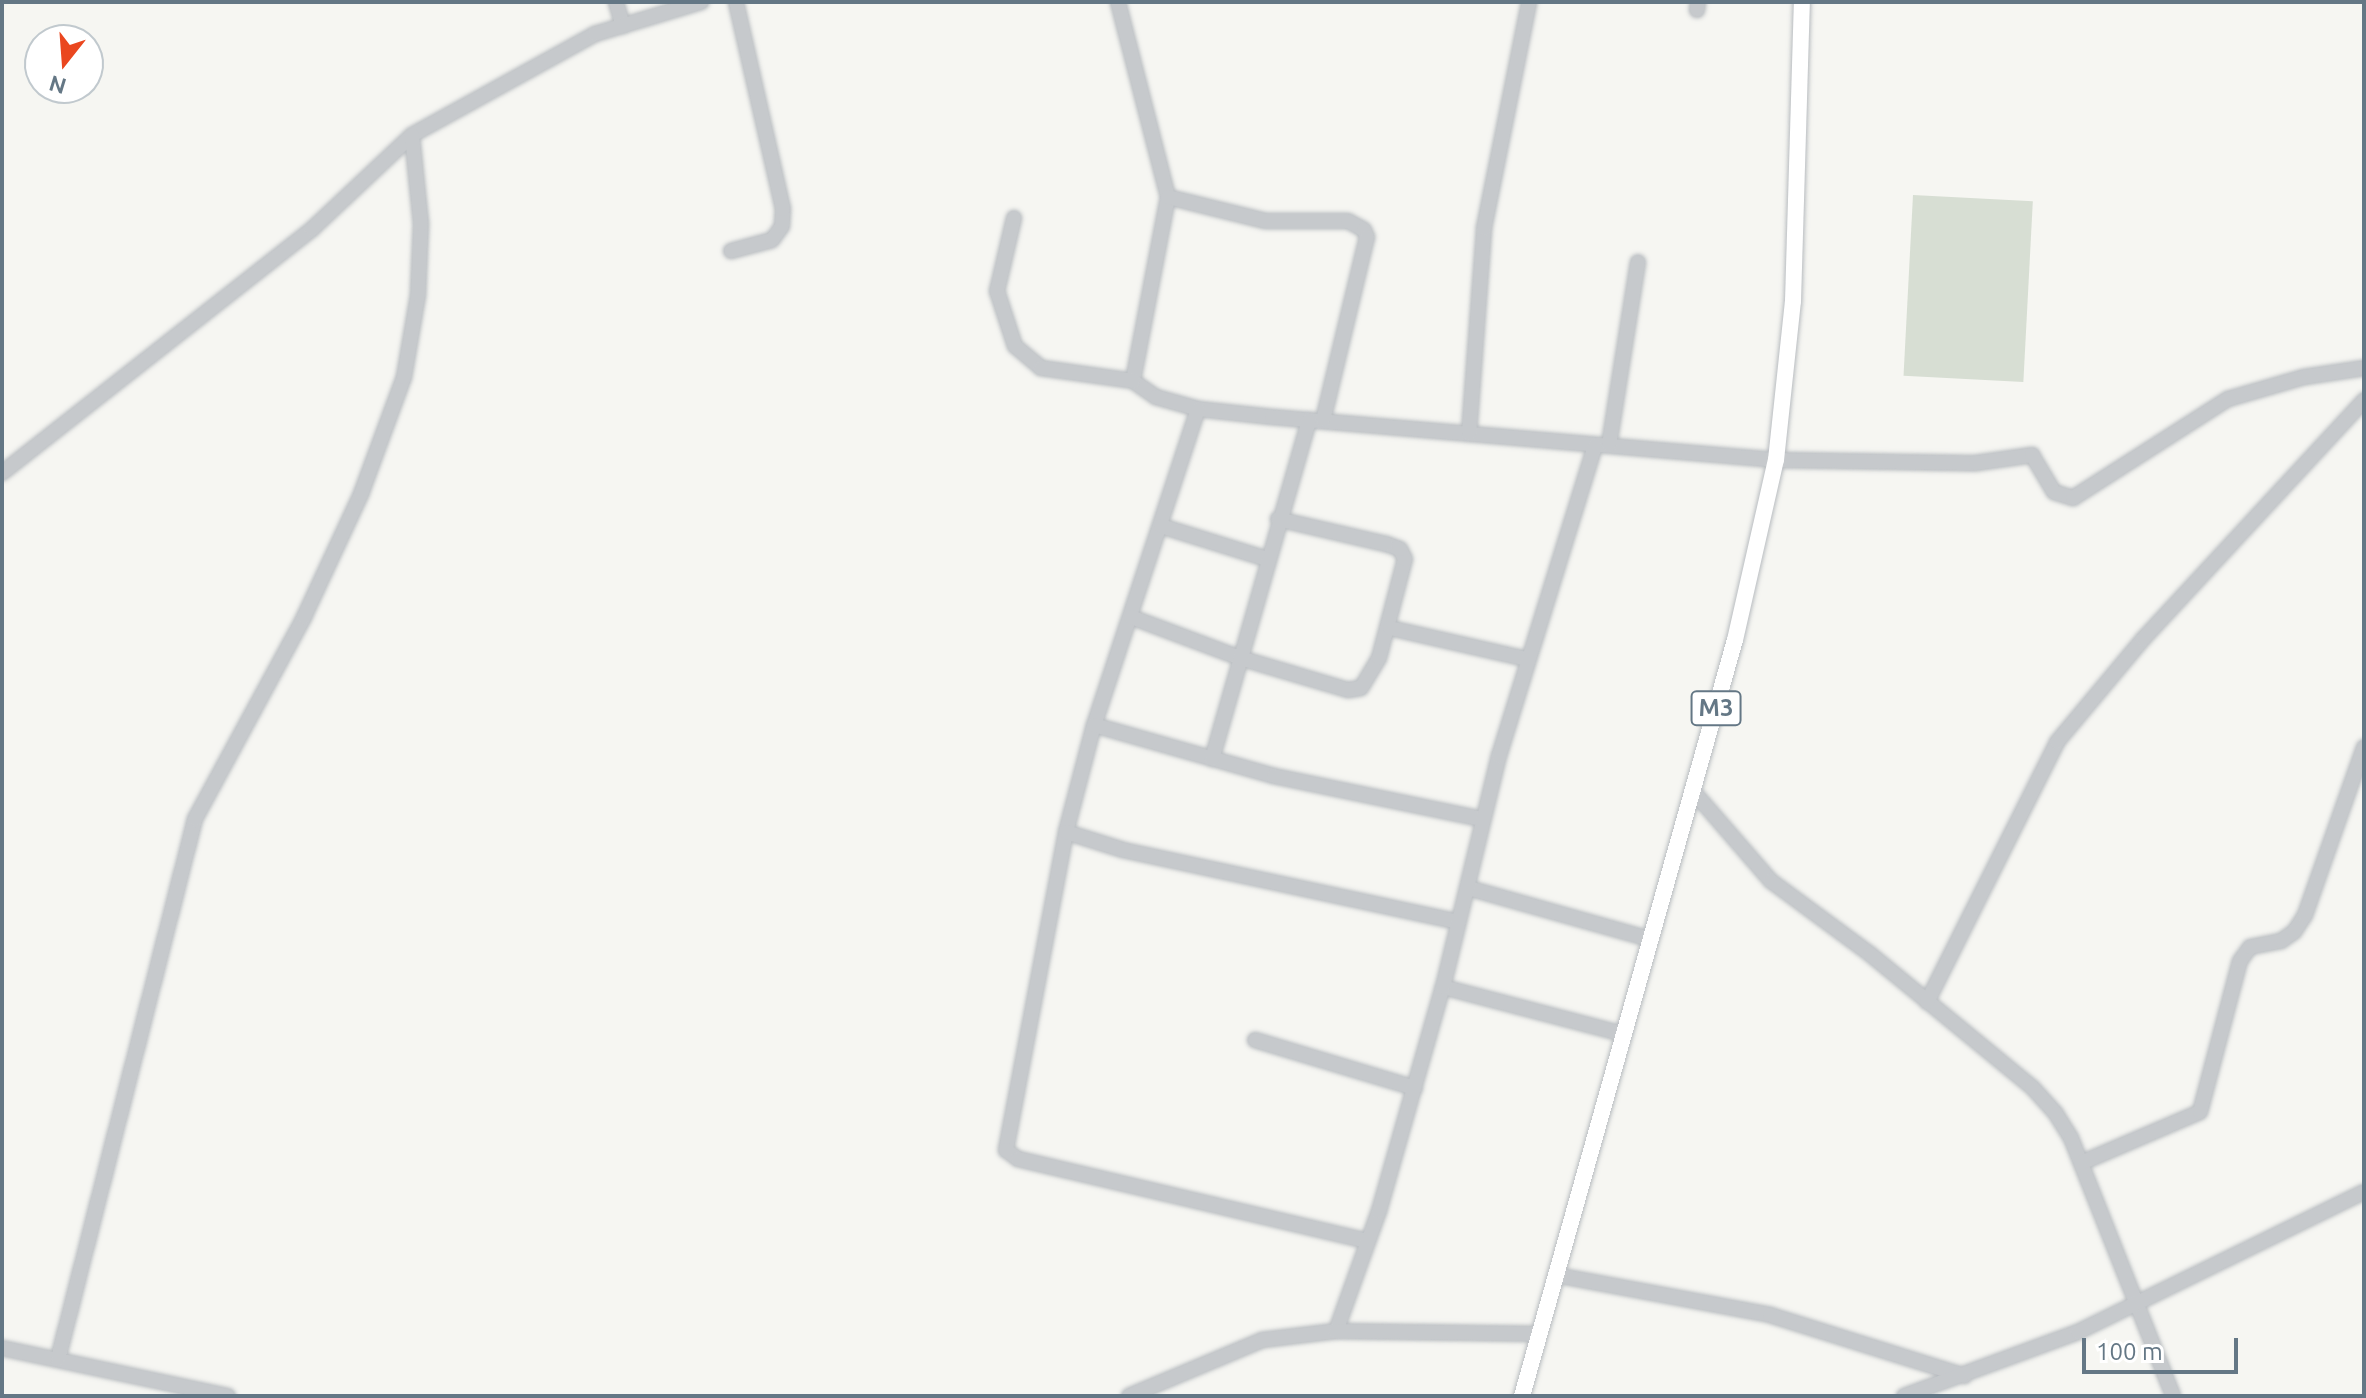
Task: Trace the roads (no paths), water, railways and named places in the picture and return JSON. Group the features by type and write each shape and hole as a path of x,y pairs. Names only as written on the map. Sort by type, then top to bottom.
{"main road":[{"name":"M3","path":"1522,1396 1750,582 1776,460 1793,301 1802,2"}],"street":[{"path":"616,2 623,26"},
{"path":"2,473 312,229 412,135 595,34 701,2"},
{"path":"731,251 772,240 782,226 783,209 736,2"},
{"path":"1118,2 1168,197 1133,381"},
{"path":"1469,434 1484,228 1529,2"},
{"path":"58,1359 195,819 304,617 361,494 404,377 418,295 421,224 412,135"},
{"path":"1168,197 1266,221 1348,221 1364,230 1367,237 1316,420 1278,519 1212,759"},
{"path":"1014,218 997,291 1015,346 1041,368 1133,381 1156,397 1198,409 1776,460 1976,463 2032,455 2054,492 2073,498 2228,399 2304,377 2364,368"},
{"path":"1336,1331 1368,1241 1415,1088 1468,888 1482,819 1527,659 1602,445 1638,262"},
{"path":"1927,1002 2057,742 2143,639 2364,400"},
{"path":"1198,409 1094,725 1066,832 1006,1150 1018,1159 1368,1241"},
{"path":"1131,617 1240,658 1348,690 1361,688 1370,680 1390,628 1404,569 1400,549 1278,519"},
{"path":"1161,526 1267,559"},
{"path":"1390,628 1527,659"},
{"path":"1094,725 1212,759 1482,819"},
{"path":"2081,1163 2200,1112 2240,961 2250,947 2281,941 2294,932 2305,915 2364,747"},
{"path":"1693,791 1771,881 2032,1087 2056,1114 2081,1163 2134,1305 2173,1396"},
{"path":"1066,832 1123,850 1458,922"},
{"path":"1468,888 1649,939"},
{"path":"1443,987 1623,1034"},
{"path":"1255,1040 1415,1088"},
{"path":"1904,1396 1966,1376 2134,1305 2364,1192"},
{"path":"1555,1275 1770,1315 1966,1376"},
{"path":"1129,1396 1233,1349 1336,1331 1539,1334"},
{"path":"2,1348 58,1359 164,1390 228,1396"}]}
